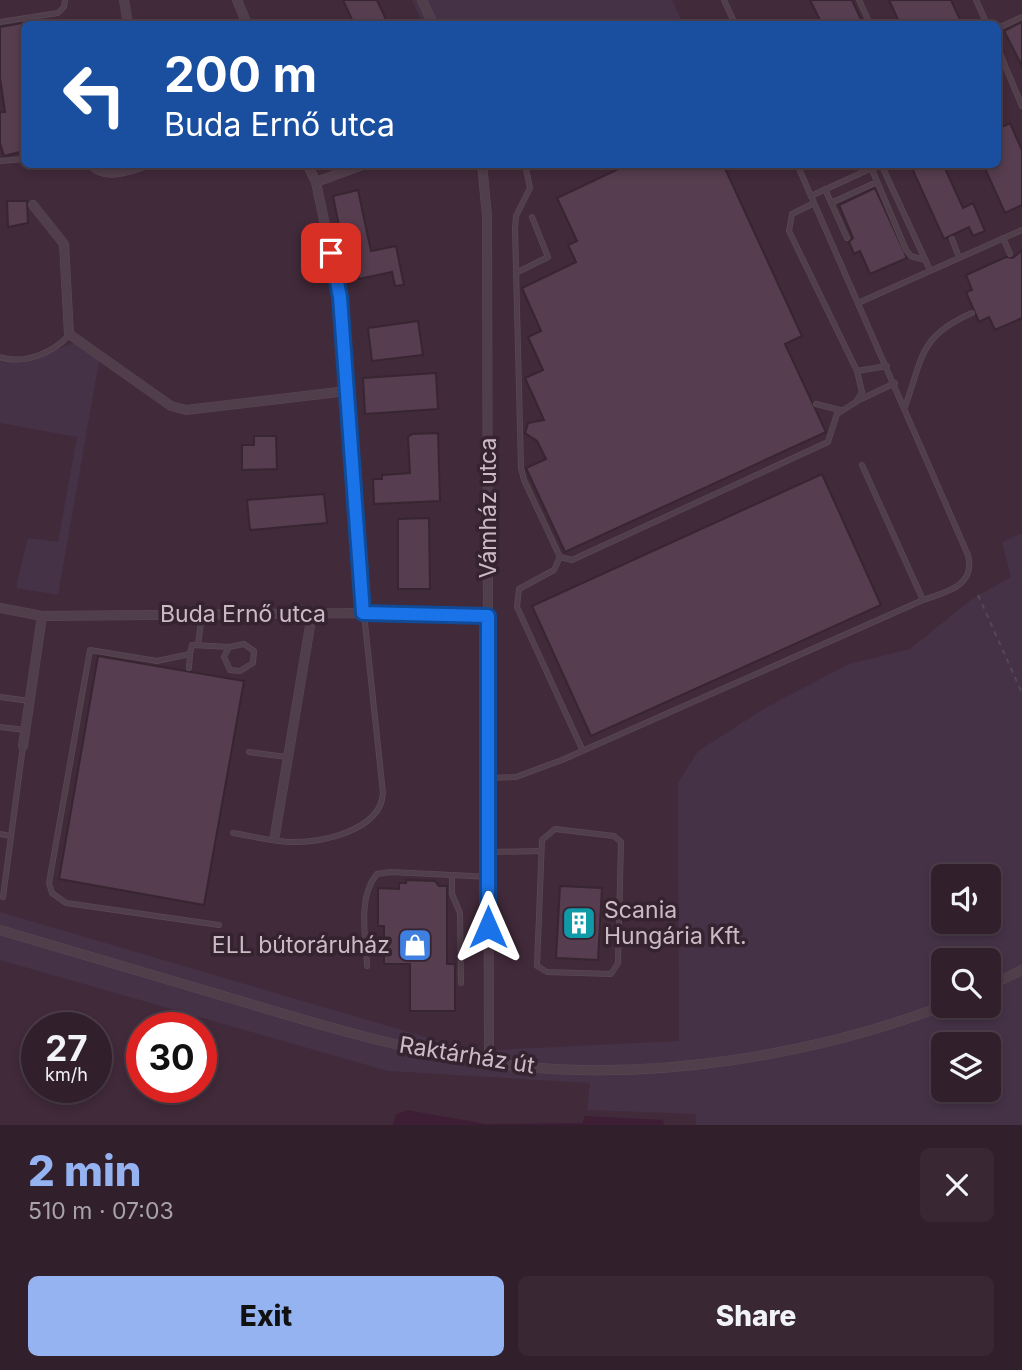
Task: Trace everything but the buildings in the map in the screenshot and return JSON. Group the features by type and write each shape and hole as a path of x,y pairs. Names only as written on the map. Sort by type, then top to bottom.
{"street":[{"path":"124,0 128,21"},
{"path":"237,0 246,21"},
{"path":"422,0 432,21"},
{"path":"95,168 112,174 134,168"},
{"path":"309,168 316,183 340,297 363,613"},
{"path":"316,183 355,168"},
{"name":"Vámház utca","path":"482,168 487,207 489,1062"},
{"path":"33,205 64,244 69,334 171,406 181,410 347,391"},
{"name":"Buda Ernő utca","path":"0,608 42,616 363,613 488,616"},
{"path":"275,835 312,614"},
{"path":"23,746 42,616"},
{"name":"Raktárház út","path":"0,930 348,1032 408,1048 489,1062 590,1069 677,1065 754,1056 870,1031 931,1010"},
{"path":"1001,980 1022,970"}],"lane":[{"path":"0,22 62,12 65,0"},
{"path":"724,0 734,21"},
{"path":"859,0 869,21"},
{"path":"975,0 986,21"},
{"path":"1001,27 1022,17"},
{"path":"1001,56 1022,106"},
{"path":"0,161 21,159"},
{"path":"526,168 530,188 515,220 522,475 560,557 554,570 524,584 519,589 516,601 583,751"},
{"path":"489,778 516,777 583,751 957,587 967,577 970,566 895,383 799,168"},
{"path":"811,196 870,168"},
{"path":"874,168 877,182 908,254 925,260"},
{"path":"883,168 930,270"},
{"path":"831,202 877,182"},
{"path":"825,189 847,239"},
{"path":"814,203 792,214 789,231 857,371 862,392 856,402"},
{"path":"516,273 548,257 532,217"},
{"path":"858,303 1022,230"},
{"path":"1003,238 1010,254"},
{"path":"952,239 959,257"},
{"path":"905,408 932,337 947,323 972,313"},
{"path":"0,357 13,360 31,357 55,348 69,334"},
{"path":"857,371 887,366"},
{"path":"560,557 572,560 828,442 834,420 841,410 895,383"},
{"path":"816,404 841,410"},
{"path":"862,466 923,600"},
{"path":"233,833 290,842 320,839 360,825 381,804 383,793 363,613"},
{"path":"198,645 202,614"},
{"path":"189,668 192,645 247,645 255,655 253,663 240,671 230,670 223,657 229,647"},
{"path":"191,654 157,661 90,650 49,883 52,893 66,903 219,925"},
{"path":"0,697 30,701"},
{"path":"0,727 26,730"},
{"path":"3,897 3,879 23,746"},
{"path":"249,752 288,757"},
{"path":"555,829 619,838 622,848 618,963 611,974 543,971 537,965 541,851 544,835 555,829"},
{"path":"0,834 11,836"},
{"path":"488,852 541,851"},
{"path":"367,966 365,900 368,888 377,874 398,872 488,877"},
{"path":"452,875 452,894 460,913 461,983"}],"path":[{"path":"978,594 1022,693"}],"shaded area":[{"path":"412,0 672,0 682,21 422,21"},
{"path":"74,343 99,361 58,595 17,588 17,582 28,538 58,542 77,437 0,423 0,359 21,363"},
{"path":"1022,533 1022,1125 696,1125 696,1114 587,1110 590,1083 388,1071 217,1022 217,1012 182,1012 0,960 0,912 473,1051 679,1041 678,783 698,751 767,707 849,664 910,649 972,599 1011,577 1002,542"},
{"path":"407,1110 486,1124 582,1123 585,1116 663,1120 664,1125 393,1125 396,1115"}],"place":[{"name":"Scania Hungária Kft.","path":"579,923"},
{"name":"ELL bútoráruház","path":"415,945"}],"route":[{"path":"331,253 340,297 363,613 488,616 488,927"}]}
